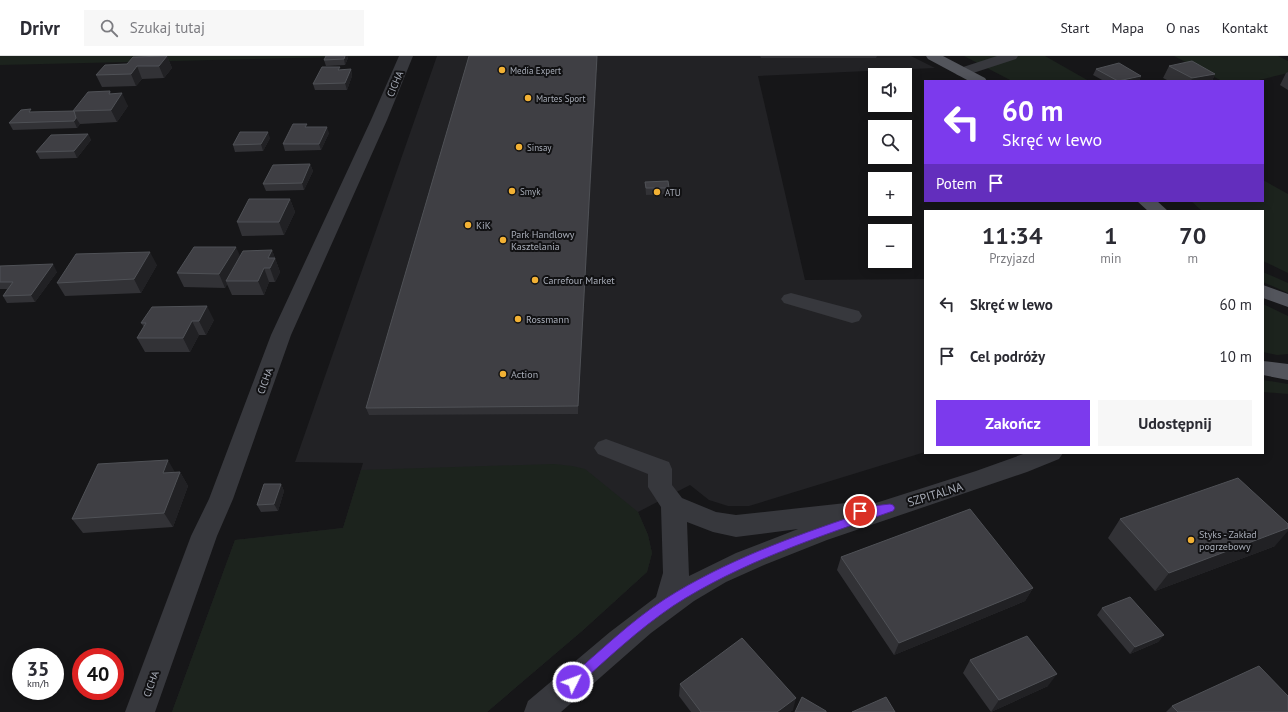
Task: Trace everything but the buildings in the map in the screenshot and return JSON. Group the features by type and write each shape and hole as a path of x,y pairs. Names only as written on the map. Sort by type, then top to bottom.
{"main road":[{"path":"933,56 978,80"},
{"path":"1264,291 1288,301"},
{"path":"1264,368 1288,372"}],"street":[{"name":"CICHA","path":"140,712 204,536 221,499 281,335 379,120 406,56"},
{"path":"962,72 1011,56"},
{"path":"791,299 852,316"},
{"path":"606,448 660,469 660,487 673,506 676,572 668,603"},
{"name":"SZPITALNA","path":"539,712 615,644 668,603 708,579 744,561 818,532 979,480 1048,454"},
{"path":"673,506 713,522 736,526 890,508"}],"shaded area":[{"path":"0,56 377,56 0,65"},
{"path":"437,56 911,56 935,68 868,68 868,71 758,76 805,280 924,279 924,452 749,506 728,506 709,500 690,485 638,512 648,535 652,553 647,572 582,631 487,712 172,712 235,540 343,528 363,463 295,462"},
{"path":"964,56 1045,56 1087,80 1010,80"},
{"path":"1174,56 1278,56 1288,61 1288,73 1259,80 1220,80"},
{"path":"1264,181 1288,194 1288,273 1264,261 1264,210 1201,210 1192,202 1264,202"},
{"path":"1264,272 1288,283 1288,293 1264,282"},
{"path":"1264,304 1288,316 1288,354 1277,355 1264,352"},
{"path":"1264,380 1288,384 1288,394 1264,392"},
{"path":"554,464 585,469 638,512 648,535 652,553 647,572 582,631 487,712 172,712 235,540 343,528 361,470"}],"place":[{"name":"Media Expert","path":"502,70"},
{"name":"Martes Sport","path":"528,98"},
{"name":"Sinsay","path":"519,147"},
{"name":"Smyk","path":"512,191"},
{"name":"ATU","path":"657,192"},
{"name":"KiK","path":"468,225"},
{"name":"Park Handlowy Kasztelania","path":"503,240"},
{"name":"Carrefour Market","path":"535,280"},
{"name":"Rossmann","path":"518,319"},
{"name":"Action","path":"503,374"},
{"name":"Styks - Zakład pogrzebowy","path":"1191,540"}],"route":[{"path":"573,682 615,644 668,603 708,579 759,555 818,532 890,508 860,511"}]}
